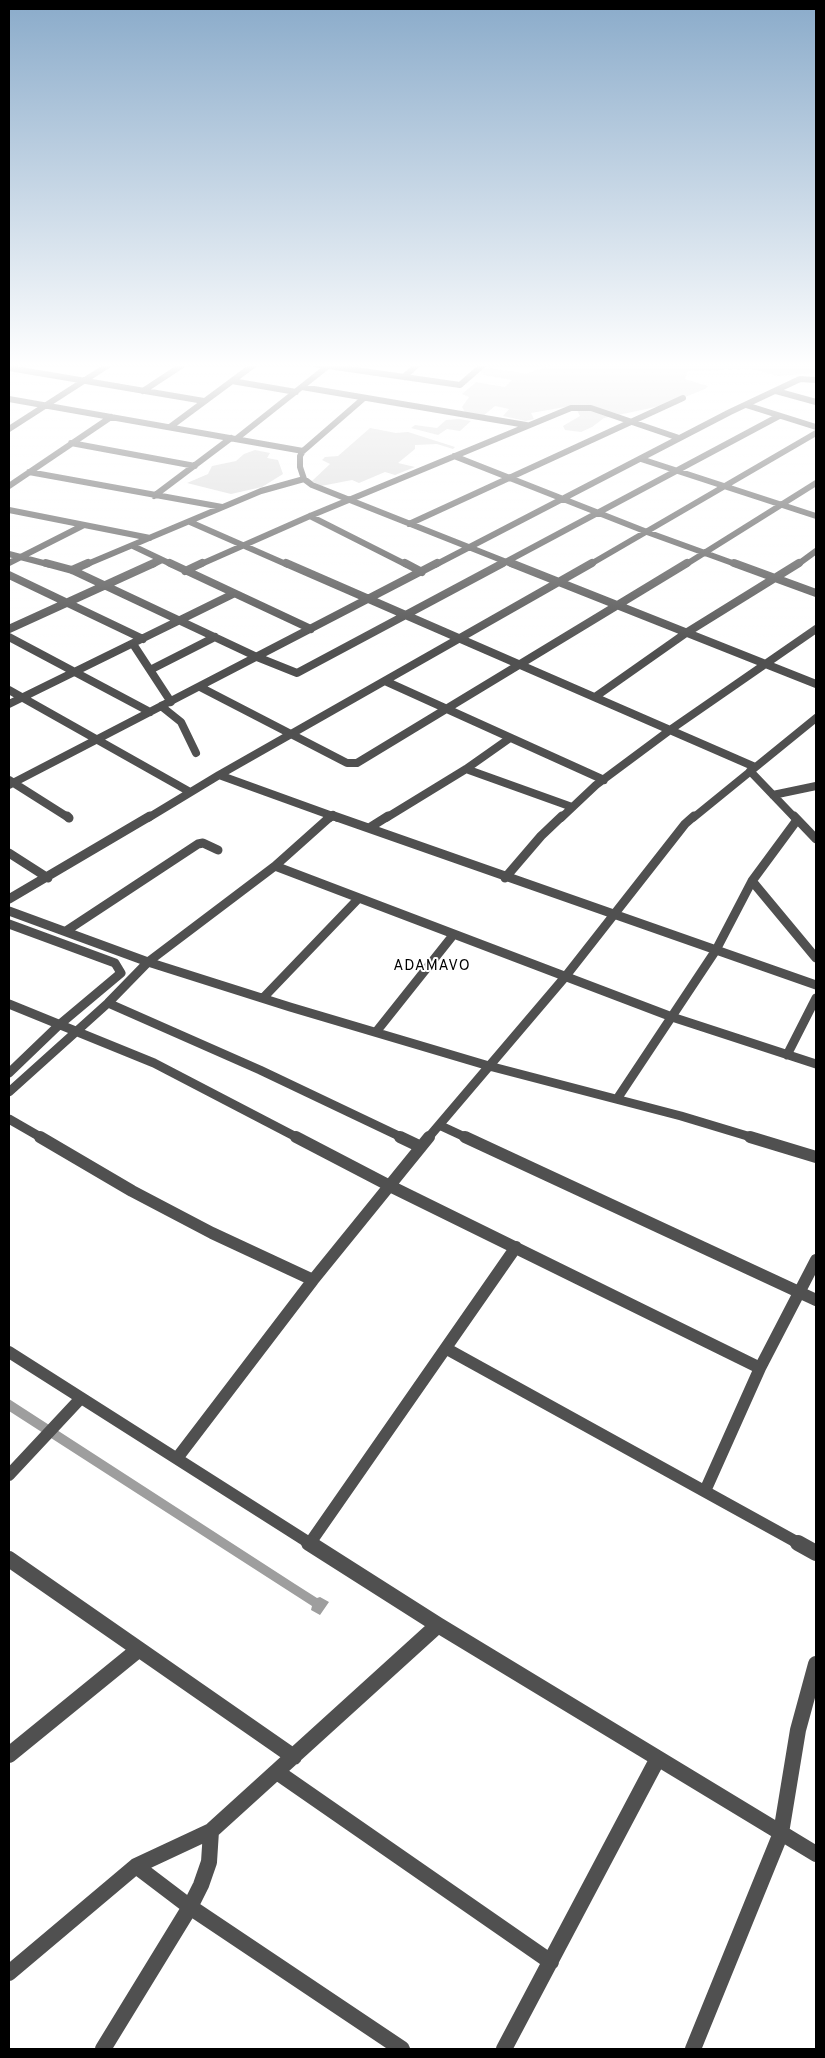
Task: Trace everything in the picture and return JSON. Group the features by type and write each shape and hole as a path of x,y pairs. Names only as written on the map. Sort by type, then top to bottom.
{"street":[{"path":"9,486 46,460"},
{"path":"163,460 195,466"},
{"path":"154,496 204,460"},
{"path":"301,460 304,479 318,488 816,684"},
{"path":"185,572 310,516 444,460"},
{"path":"464,460 598,514 816,593"},
{"path":"409,524 545,460"},
{"path":"10,783 639,460"},
{"path":"644,460 816,516"},
{"path":"9,554 72,570 289,672 300,672 699,460"},
{"path":"9,899 48,878 290,734 647,532 770,460"},
{"path":"29,472 223,508"},
{"path":"72,570 261,491 304,479"},
{"path":"200,687 347,763 354,764 705,553 816,483"},
{"path":"9,510 150,538"},
{"path":"310,516 422,572"},
{"path":"190,522 595,697 753,769 773,795 816,839"},
{"path":"9,563 82,526"},
{"path":"133,546 185,572 311,629"},
{"path":"595,697 686,633 778,578 816,551"},
{"path":"9,629 162,560"},
{"path":"9,575 143,639"},
{"path":"9,704 233,594"},
{"path":"505,878 541,836 604,780 670,730 816,629"},
{"path":"9,637 150,712"},
{"path":"150,670 215,637"},
{"path":"133,644 171,702"},
{"path":"385,681 604,780"},
{"path":"9,690 190,792"},
{"path":"161,706 184,725 196,753"},
{"path":"178,1457 313,1280 439,1125 565,977 685,824 815,720"},
{"path":"369,828 466,769 510,738"},
{"path":"466,769 572,807"},
{"path":"219,775 505,878 616,914 816,985"},
{"path":"10,783 69,818"},
{"path":"773,795 816,786"},
{"path":"9,1092 74,1031 108,1003 148,962 275,866 333,815"},
{"path":"617,1099 716,950 752,881 797,820"},
{"path":"66,931 198,844 206,844 218,850"},
{"path":"9,853 48,878"},
{"path":"275,866 672,1017 816,1064"},
{"path":"752,881 816,958"},
{"path":"263,998 359,898"},
{"path":"9,911 148,962 263,998 489,1066 617,1099 816,1156"},
{"path":"9,924 115,963 121,973 59,1025 9,1073"},
{"path":"376,1032 454,934"},
{"path":"788,1055 816,998"},
{"path":"108,1003 182,1038 260,1070 421,1147"},
{"path":"9,1004 154,1063 390,1186 760,1368"},
{"path":"9,1119 132,1191 212,1233 313,1280"},
{"path":"439,1125 683,1240 816,1300"},
{"path":"310,1543 516,1248"},
{"path":"705,1491 760,1368 816,1260"},
{"path":"447,1349 816,1553"},
{"path":"9,1352 80,1398 178,1457 438,1625 657,1760 816,1854"},
{"path":"9,1475 80,1398"},
{"path":"9,1559 294,1757"},
{"path":"9,1973 136,1866 211,1831 438,1625"},
{"path":"9,1755 138,1650"},
{"path":"693,2049 781,1833 798,1730 816,1664"},
{"path":"504,2049 657,1760"},
{"path":"277,1772 420,1873 551,1962"},
{"path":"103,2049 190,1907 209,1862 211,1831"},
{"path":"136,1866 190,1907 402,2049"}],"shaded area":[{"path":"278,460 283,474 262,487 231,494 187,483 208,474 212,466 236,461"},
{"path":"322,460 402,460 398,463 415,467 395,475 385,472 359,483 352,480 321,486 312,481 330,464"},
{"path":"9,1399 317,1598 320,1597 329,1602 320,1615 311,1610 312,1606 9,1411"}],"district":[{"name":"ADAMAVO","path":"432,967"}]}
